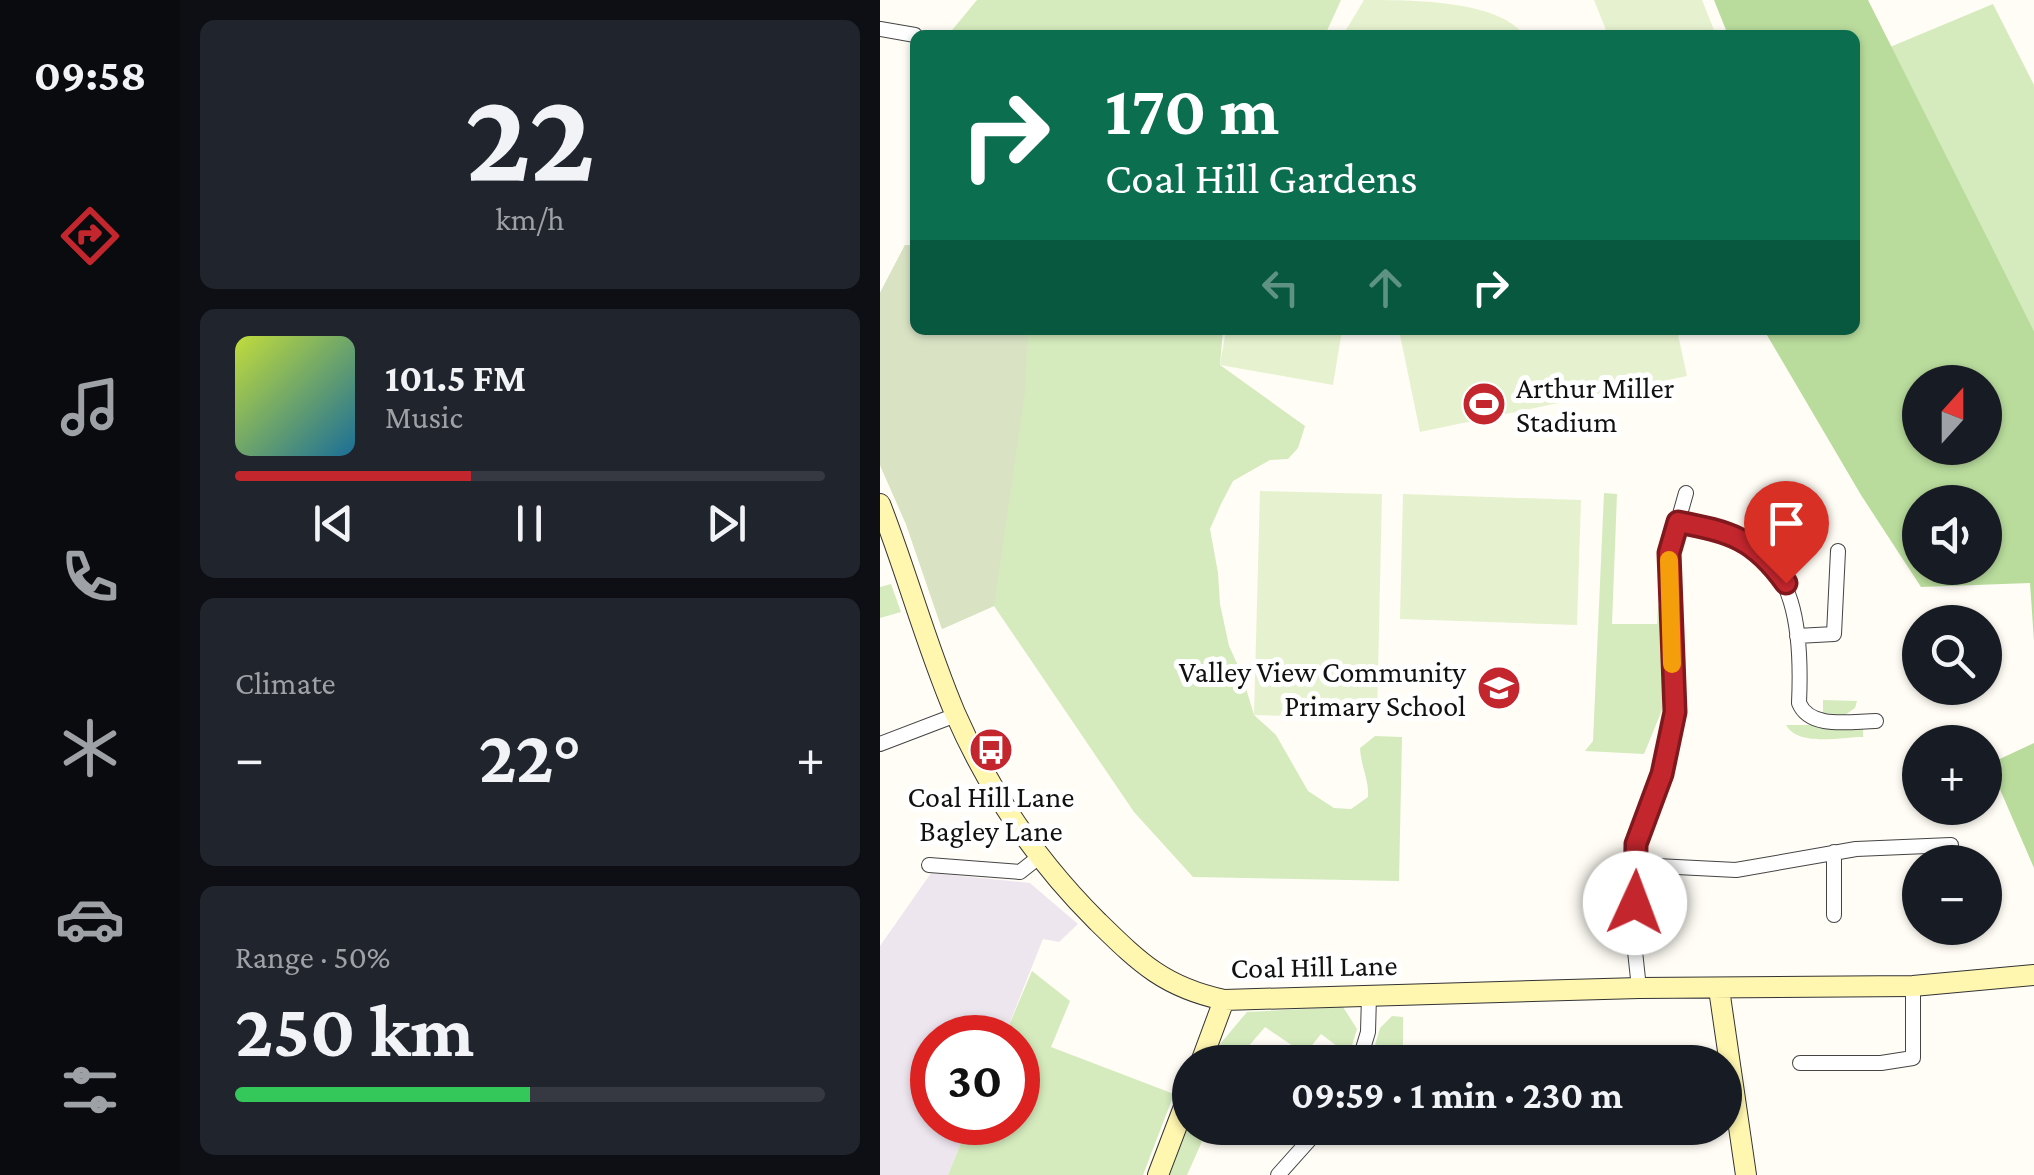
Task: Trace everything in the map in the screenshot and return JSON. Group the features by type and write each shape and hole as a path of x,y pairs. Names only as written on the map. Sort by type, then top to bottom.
{"street":[{"path":"880,30 910,34"},
{"path":"1639,988 1634,942 1636,844 1662,774 1675,712 1669,553 1686,493"},
{"name":"Coal Hill Lane","path":"880,504 884,528 956,715 1023,837 1062,886 1154,973 1187,991 1224,1000 1639,988 1913,986 2034,975"},
{"path":"1678,522 1726,532 1753,545 1786,583 1794,602 1802,711 1819,721 1876,721"},
{"path":"1796,636 1834,634 1838,551"},
{"path":"880,744 956,715"},
{"path":"1637,865 1736,870 1834,852 1902,848"},
{"path":"1834,852 1834,915"},
{"path":"929,865 1020,872 1039,856"},
{"path":"1800,1064 1880,1063 1913,1058 1913,986"},
{"path":"1719,989 1746,1175"},
{"path":"1364,1045 1369,996"},
{"path":"1207,1045 1224,1000"},
{"path":"1158,1175 1172,1138"},
{"path":"1278,1175 1305,1145"}],"shaded area":[{"path":"931,873 1030,883 1078,924 1059,942 1043,939 1013,1015 910,1015 910,1145 960,1145 948,1175 880,1175 880,946"}],"green space":[{"path":"977,0 1341,0 1327,30 952,30"},
{"path":"1364,0 1452,4 1495,15 1519,30 1346,30"},
{"path":"1594,0 1702,0 1714,30 1606,30"},
{"path":"1714,0 1868,0 2034,331 2034,641 2030,583 2002,584 2002,485 1902,485 1902,558 1767,335 1860,335 1860,30 1726,30"},
{"path":"1993,4 2034,85 2034,331 1890,47"},
{"path":"905,245 910,246 910,335 1223,335 1220,365 1305,426 1298,448 1288,459 1270,460 1233,481 1221,504 1210,529 1220,604 1229,646 1254,715 1276,735 1308,791 1334,808 1351,809 1368,797 1360,748 1375,736 1402,737 1399,881 1193,877 1134,812 994,606 942,629 906,524 880,465 880,293"},
{"path":"905,245 910,246 910,335 1028,335 1025,393 994,606 942,629 906,524 880,465 880,293"},
{"path":"1225,335 1341,335 1333,385 1220,365"},
{"name":"Arthur Miller Stadium","path":"1400,335 1678,335 1687,376 1420,432"},
{"path":"1260,491 1382,494 1377,718 1254,715"},
{"path":"1604,493 1617,494 1612,624 1657,624 1658,606 1662,606 1662,710 1644,754 1585,751 1593,741"},
{"path":"1403,494 1581,500 1577,625 1400,619"},
{"path":"891,584 901,612 880,618 880,587"},
{"path":"1823,700 1857,701 1855,708 1845,715 1823,713"},
{"path":"1786,725 1863,725 1863,737 1810,738 1792,732"},
{"path":"2034,743 2034,868 2002,794 2002,758"},
{"path":"1032,971 1070,1001 1051,1047 1172,1093 1143,1175 948,1175 960,1145 1040,1145 1040,1015 1013,1015"},
{"path":"1343,1007 1357,1029 1352,1045 1336,1045 1321,1034 1312,1045 1292,1045 1265,1027 1250,1045 1220,1045 1247,1012"},
{"path":"1392,1016 1403,1017 1403,1045 1375,1045 1380,1028"},
{"path":"1178,1145 1200,1145 1187,1175 1166,1175"}],"slow traffic":[{"path":"1669,560 1672,664"}],"place":[{"name":"Arthur Miller Stadium","path":"1484,404"},
{"name":"Valley View Community Primary School","path":"1499,688"},
{"name":"Coal Hill Lane Bagley Lane","path":"991,750"}],"route":[{"path":"1635,903 1636,844 1662,774 1675,712 1669,553 1678,522 1726,532 1753,545 1786,583"}]}
